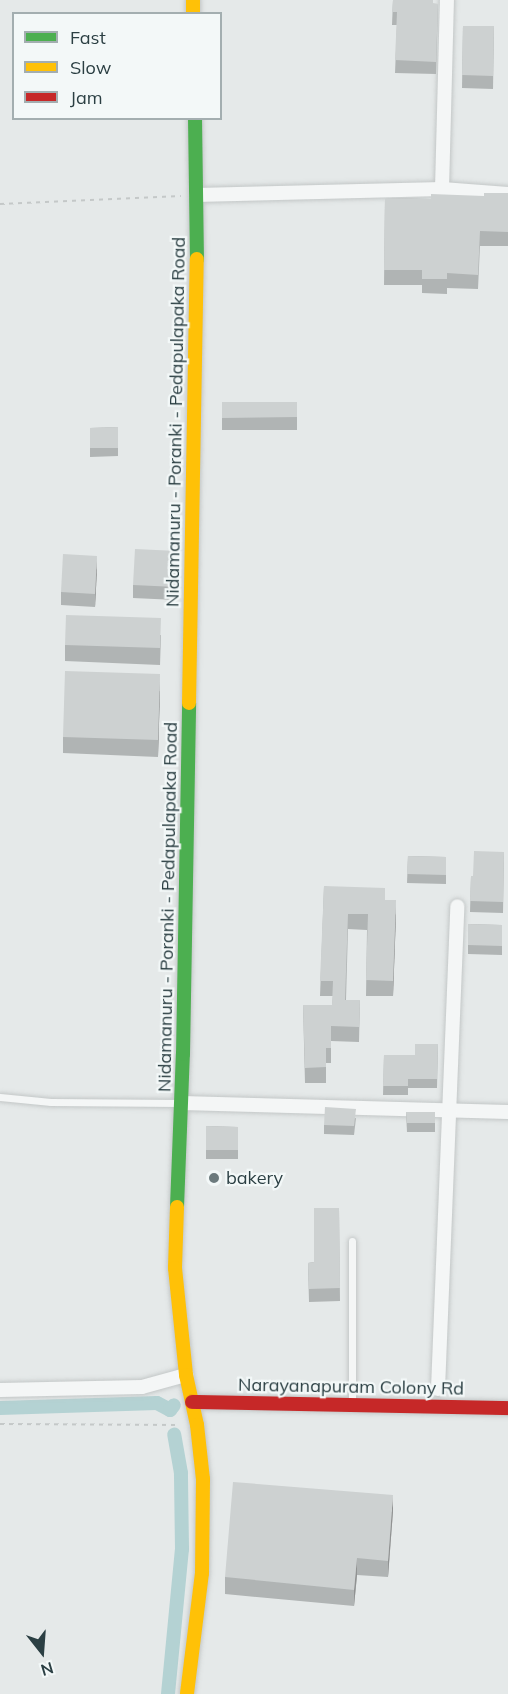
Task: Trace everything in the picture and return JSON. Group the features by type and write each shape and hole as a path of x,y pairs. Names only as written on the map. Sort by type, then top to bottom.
{"main road":[{"name":"Nidamanuru - Poranki - Pedapulapaka Road","path":"187,1694 202,1573 203,1479 197,1425 186,1375 176,1268 182,1103 196,195 195,120"},
{"name":"Narayanapuram Colony Rd","path":"192,1402 352,1403 508,1408"}],"street":[{"path":"442,189 447,0"},
{"path":"196,195 442,189 508,194"},
{"path":"438,1389 457,906"},
{"path":"182,1103 508,1112"},
{"path":"0,1390 142,1388 186,1375"}],"lane":[{"path":"0,1097 51,1102 182,1103"},
{"path":"351,1241 352,1403"}],"path":[{"path":"0,204 196,195"},
{"path":"0,1424 114,1422 197,1425"}],"building":[{"path":"393,0 433,0 433,4 438,4 436,62 395,60 397,12 392,12"},
{"path":"463,26 494,26 493,76 462,75"},
{"path":"484,193 508,193 508,232 480,231 478,275 447,273 447,279 422,279 422,270 384,270 385,198 431,199 431,194 484,196"},
{"path":"222,402 297,402 297,417 222,418"},
{"path":"118,427 118,448 90,448 90,428"},
{"path":"135,549 177,551 176,587 133,585"},
{"path":"63,554 97,556 95,594 61,592"},
{"path":"66,615 161,618 160,648 65,645"},
{"path":"65,671 160,674 158,740 63,737"},
{"path":"474,851 504,852 503,902 470,901"},
{"path":"408,856 446,857 446,875 407,874"},
{"path":"324,886 385,888 385,900 396,900 393,981 366,980 368,914 348,914 345,1000 360,1000 359,1027 331,1026 331,1048 326,1048 326,1067 305,1068 303,1005 332,1005 333,981 320,981"},
{"path":"468,924 502,925 502,946 468,945"},
{"path":"415,1044 438,1044 437,1079 408,1079 408,1086 383,1086 384,1055 415,1055"},
{"path":"325,1107 356,1109 354,1126 324,1125"},
{"path":"406,1112 435,1112 435,1123 407,1123"},
{"path":"206,1126 238,1127 238,1150 206,1150"},
{"path":"314,1208 339,1208 340,1288 309,1289 308,1263 314,1262"},
{"path":"233,1482 393,1495 388,1561 357,1558 354,1590 225,1577"}],"waterway":[{"path":"0,1408 157,1403 170,1410 174,1405"},
{"path":"168,1694 182,1549 181,1473 174,1435"}],"traffic: fast":[{"path":"195,120 197,259"},
{"path":"177,1207 183,1054 189,703"}],"traffic: slow":[{"path":"193,0 193,12"},
{"path":"189,703 197,259"},
{"path":"177,1207 175,1268 186,1375 197,1425 203,1479 202,1573 187,1694"}],"traffic: jam":[{"path":"192,1402 508,1408"}],"place":[{"name":"bakery","path":"214,1178"}]}
